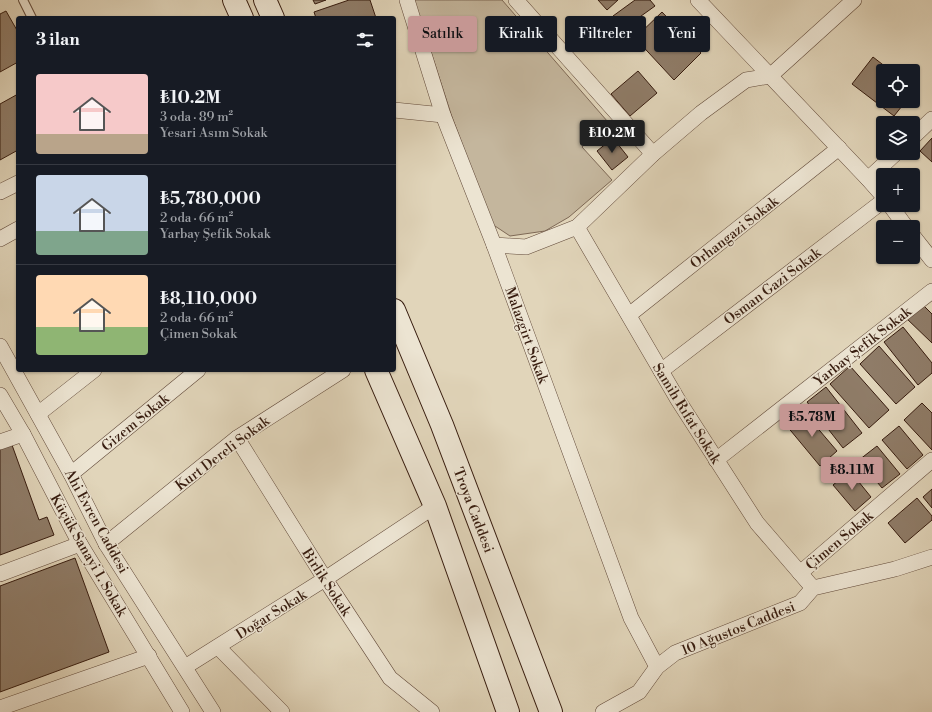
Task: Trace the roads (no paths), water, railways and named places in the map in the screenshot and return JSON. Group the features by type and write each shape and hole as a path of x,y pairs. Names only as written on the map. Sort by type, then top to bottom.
{"main road":[{"path":"234,0 241,16"},
{"path":"265,0 272,16"},
{"name":"Troya Caddesi","path":"396,315 442,426 552,712"},
{"path":"377,372 435,506 508,712"}],"street":[{"name":"Malazgirt Sokak","path":"407,0 443,115 494,245 631,618 657,667"},
{"path":"516,0 653,154"},
{"path":"698,0 876,188"},
{"path":"494,245 526,247 577,227 653,154 702,113 746,80 770,76 854,0"},
{"path":"396,110 443,115"},
{"path":"920,130 932,119"},
{"name":"Orhangazi Sokak","path":"628,315 839,148"},
{"path":"868,179 888,160"},
{"path":"0,192 16,184"},
{"name":"Osman Gazi Sokak","path":"661,370 876,206"},
{"name":"Samih Rıfat Sokak","path":"577,227 661,370 716,460 757,523 813,588"},
{"path":"0,239 16,230"},
{"path":"920,245 932,260"},
{"name":"Yarbay Şefik Sokak","path":"716,460 932,291"},
{"name":"Ahi Evren Caddesi","path":"0,346 71,474 106,544 213,712"},
{"path":"38,414 91,372"},
{"name":"Gizem Sokak","path":"71,474 196,372"},
{"name":"Kurt Dereli Sokak","path":"106,544 237,438 340,372"},
{"name":"Küçük Sanayi 1. Sokak","path":"0,395 23,434 80,544 182,712"},
{"path":"0,442 23,434"},
{"name":"Birlik Sokak","path":"237,438 325,579 390,678 432,712"},
{"name":"Çimen Sokak","path":"800,573 932,460"},
{"name":"Doğar Sokak","path":"185,667 325,579 435,506"},
{"path":"0,574 80,544"},
{"path":"813,588 895,569 932,557"},
{"name":"10 Ağustos Caddesi","path":"603,712 639,692 657,667 675,653 800,603 813,588"},
{"path":"218,647 282,712"},
{"path":"0,708 149,656"}],"lane":[{"path":"23,0 31,16"}]}
